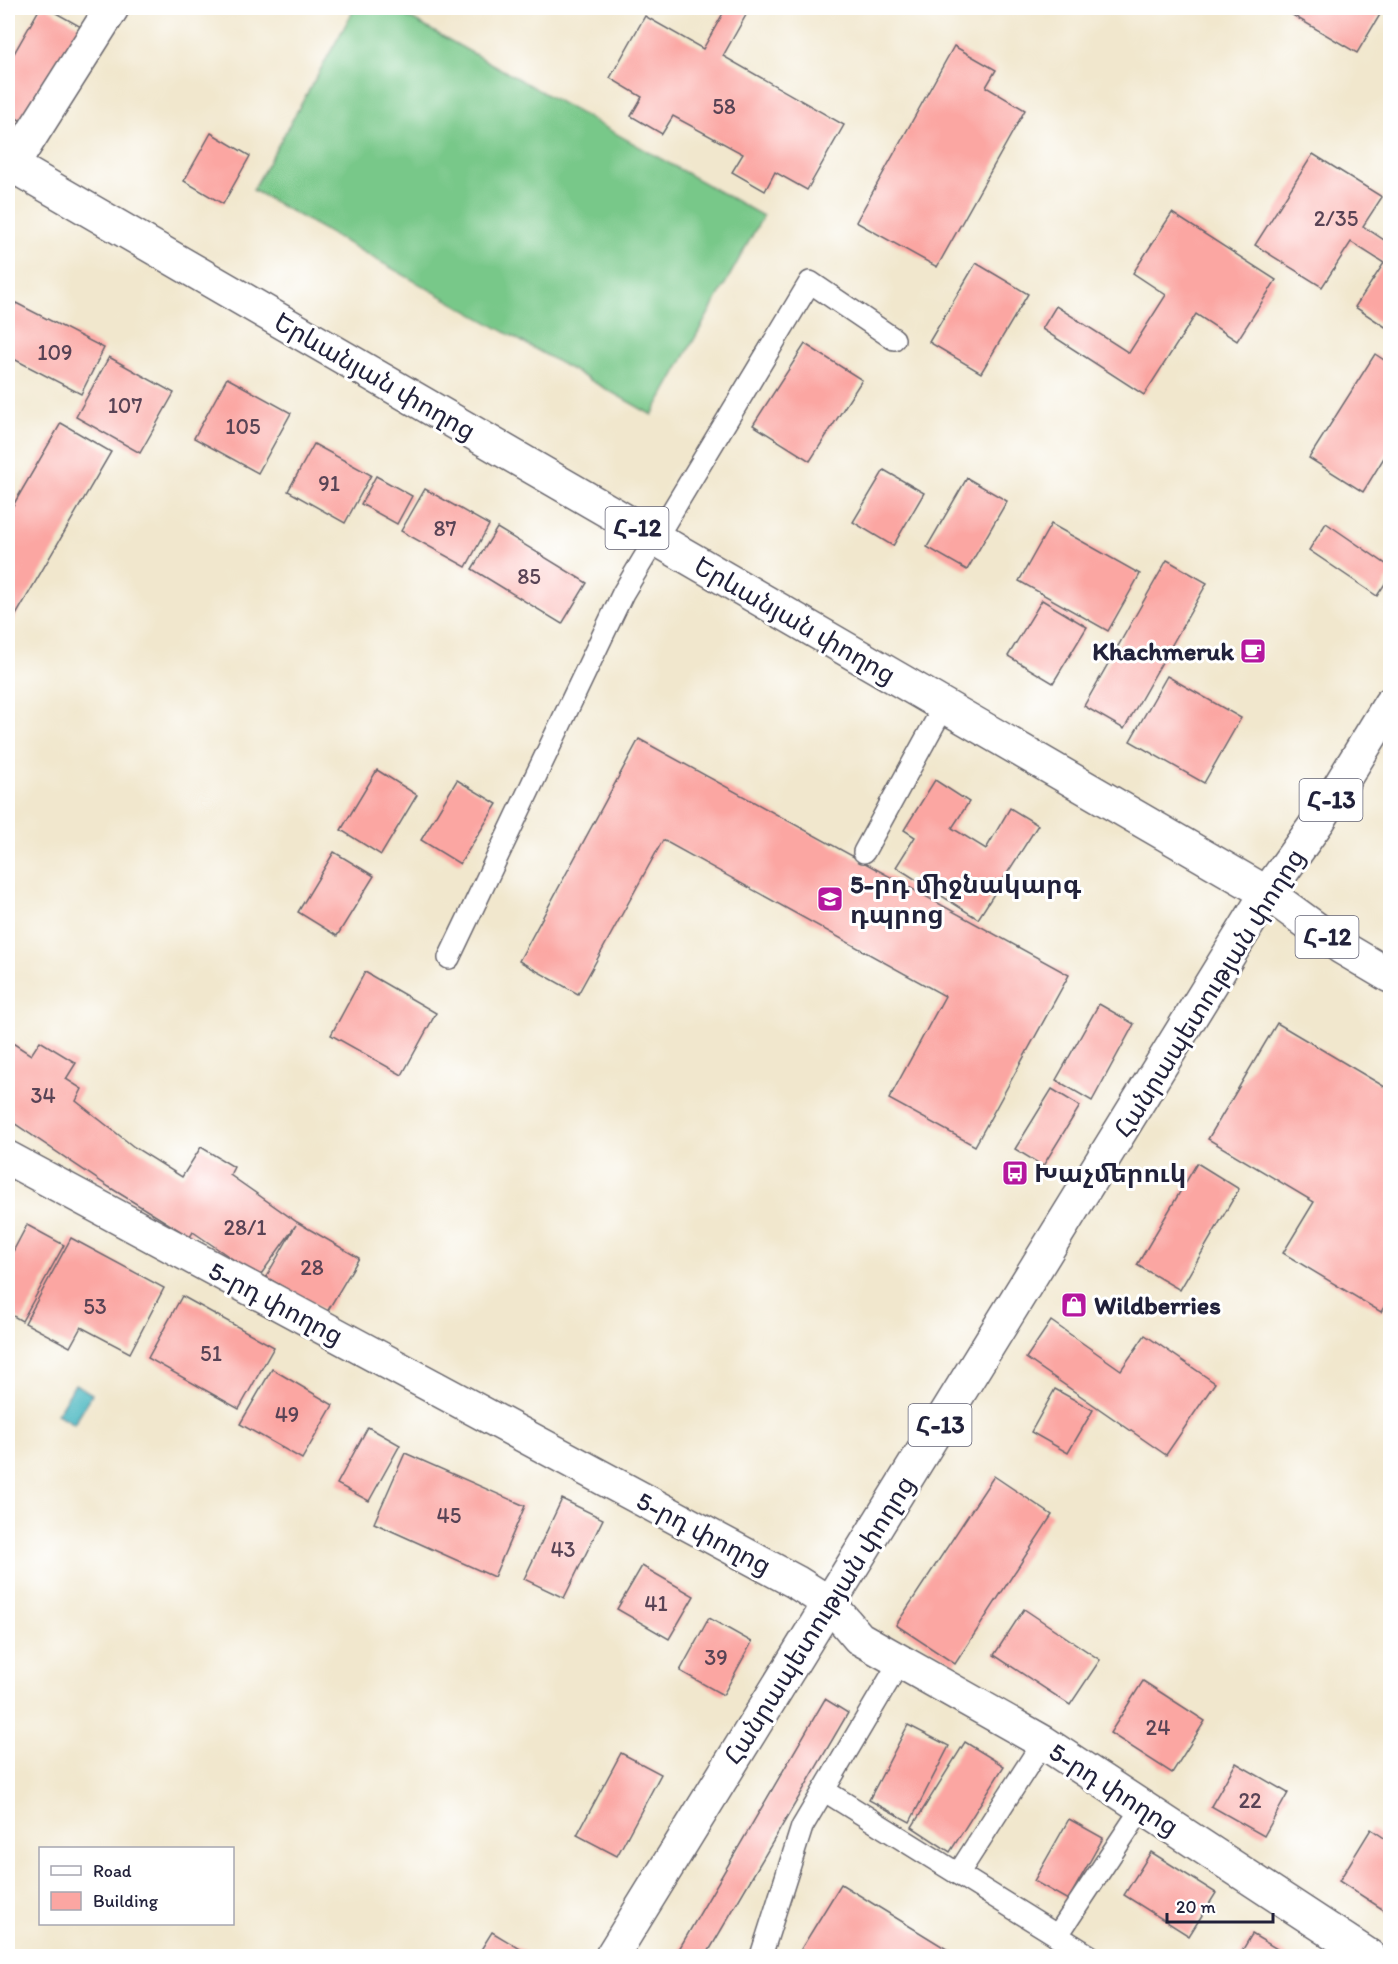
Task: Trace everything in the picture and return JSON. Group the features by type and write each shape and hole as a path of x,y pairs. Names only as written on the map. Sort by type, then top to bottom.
{"main road":[{"path":"9,167 112,8"},
{"name":"Երևանյան փողոց","path":"9,167 1267,893 1341,947 1390,976"},
{"name":"Հանրապետության փողոց","path":"612,1956 1267,893 1319,820 1390,704"},
{"name":"5-րդ փողոց","path":"8,1158 796,1582 829,1603 859,1638 1043,1742 1369,1956"}],"lane":[{"path":"449,958 618,603 654,538 810,282 894,339"},
{"path":"864,852 944,706"},
{"path":"769,1954 802,1827 899,1662"},
{"path":"958,1874 1043,1742"},
{"path":"825,1791 1090,1956"},
{"path":"1057,1936 1142,1808"}],"green space":[{"path":"355,8 392,8 763,216 652,415 253,190"}],"water":[{"path":"75,1384 92,1394 74,1424 57,1414"}],"building":[{"path":"40,8 47,8 83,28 28,125 8,113 8,64"},
{"path":"726,8 750,8 723,56 844,125 807,190 775,172 765,191 732,172 743,154 673,116 662,134 631,116 642,97 610,78 645,16 703,49"},
{"path":"1292,8 1384,8 1357,53 1289,13"},
{"path":"954,46 996,70 986,87 1025,110 937,267 856,222"},
{"path":"211,133 250,156 223,204 184,181"},
{"path":"1313,154 1382,197 1363,226 1390,244 1390,330 1355,307 1384,263 1351,242 1322,287 1255,245"},
{"path":"1172,213 1276,280 1237,341 1196,314 1144,395 1042,329 1056,306 1129,353 1166,295 1133,273"},
{"path":"976,263 1028,294 981,373 929,342"},
{"path":"16,303 104,348 81,394 8,356 8,319"},
{"path":"805,344 862,380 810,461 753,425"},
{"path":"1375,354 1390,364 1390,448 1363,492 1309,458"},
{"path":"109,357 174,393 140,453 76,417"},
{"path":"227,378 291,413 258,473 194,438"},
{"path":"61,423 111,452 8,629 8,514"},
{"path":"314,444 371,475 345,523 288,491"},
{"path":"884,470 924,493 893,546 853,522"},
{"path":"376,476 412,496 397,524 361,504"},
{"path":"967,478 1007,501 967,570 927,547"},
{"path":"425,489 489,525 466,567 401,531"},
{"path":"1326,523 1390,567 1390,576 1377,596 1309,550"},
{"path":"1051,524 1140,574 1108,631 1019,581"},
{"path":"497,528 587,583 562,624 472,569"},
{"path":"1167,560 1207,583 1124,729 1084,706"},
{"path":"1042,600 1087,627 1053,683 1008,656"},
{"path":"1167,676 1241,718 1204,783 1130,741"},
{"path":"639,739 1069,975 975,1146 889,1099 945,996 663,840 578,994 519,961"},
{"path":"377,770 417,795 381,855 341,830"},
{"path":"457,780 497,804 460,864 421,840"},
{"path":"935,780 969,802 952,828 986,849 1010,808 1038,825 978,919 896,867 915,837 904,830"},
{"path":"334,852 374,876 337,936 298,912"},
{"path":"365,972 436,1013 402,1075 331,1035"},
{"path":"1099,1004 1134,1024 1092,1101 1056,1080"},
{"path":"1277,1023 1390,1090 1390,1296 1381,1312 1283,1253 1314,1202 1208,1139"},
{"path":"8,1040 31,1055 40,1041 76,1063 66,1079 82,1089 76,1101 134,1147 182,1177 201,1147 234,1167 230,1175 297,1222 359,1258 327,1312 266,1277 296,1225 259,1277 193,1232 190,1237 109,1187 8,1119"},
{"path":"1052,1089 1080,1106 1043,1166 1015,1149"},
{"path":"1197,1163 1239,1189 1180,1290 1137,1265"},
{"path":"27,1225 64,1245 22,1321 8,1313 8,1261"},
{"path":"71,1238 164,1288 130,1353 81,1327 70,1347 25,1323"},
{"path":"182,1296 274,1347 239,1409 148,1358"},
{"path":"1051,1321 1121,1370 1145,1335 1215,1383 1166,1455 1026,1358"},
{"path":"272,1369 333,1405 302,1459 240,1424"},
{"path":"1055,1389 1093,1410 1068,1453 1031,1432"},
{"path":"368,1427 400,1445 369,1501 337,1484"},
{"path":"405,1453 525,1506 494,1577 374,1523"},
{"path":"994,1476 1052,1515 955,1664 896,1625"},
{"path":"562,1499 603,1519 564,1598 524,1579"},
{"path":"642,1566 694,1596 669,1639 617,1609"},
{"path":"1024,1609 1100,1660 1070,1705 994,1655"},
{"path":"709,1618 752,1642 723,1695 680,1671"},
{"path":"1143,1681 1205,1721 1172,1773 1110,1733"},
{"path":"825,1699 848,1713 706,1956 675,1956"},
{"path":"908,1725 949,1746 910,1822 869,1800"},
{"path":"965,1742 1004,1766 950,1852 912,1827"},
{"path":"621,1753 661,1774 617,1856 577,1835"},
{"path":"1236,1763 1288,1793 1264,1836 1211,1806"},
{"path":"1069,1819 1103,1838 1068,1900 1034,1881"},
{"path":"1371,1829 1390,1842 1390,1914 1339,1881"},
{"path":"1151,1852 1216,1893 1189,1936 1124,1895"},
{"path":"841,1884 958,1956 814,1956 801,1949"},
{"path":"492,1932 532,1956 477,1956"},
{"path":"1252,1934 1289,1956 1239,1956"}],"place":[{"name":"Khachmeruk","path":"1253,651"},
{"name":"5-րդ միջնակարգ դպրոց","path":"830,899"},
{"name":"Խաչմերուկ","path":"1015,1173"},
{"name":"Wildberries","path":"1074,1305"}]}
